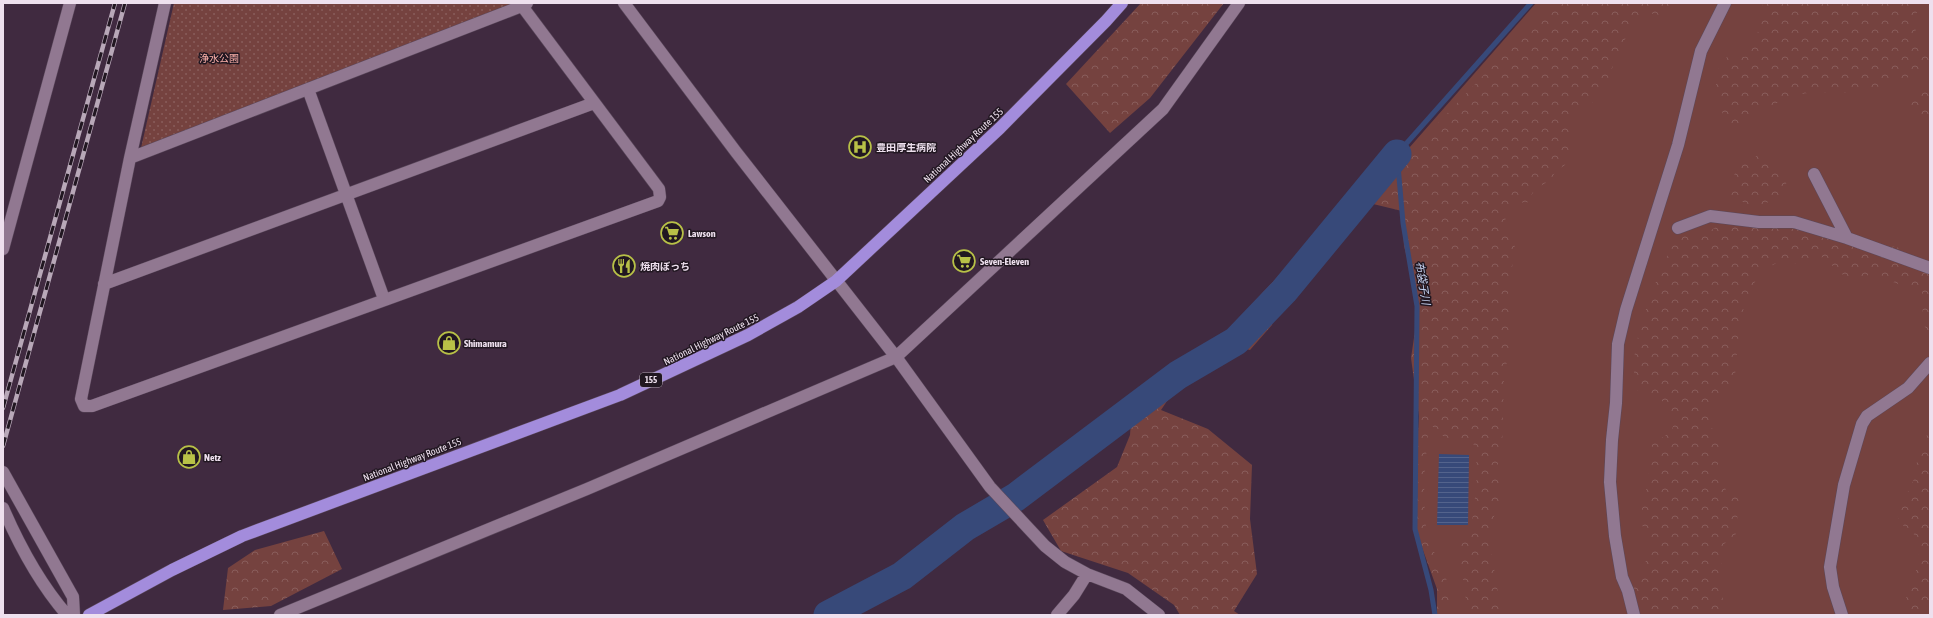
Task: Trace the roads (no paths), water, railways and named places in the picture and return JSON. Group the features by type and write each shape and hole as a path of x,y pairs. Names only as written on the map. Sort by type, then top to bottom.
{"highway":[{"name":"National Highway Route 155","path":"90,615 172,570 242,536 620,395 748,336 798,307 836,281 1000,128 1122,3"}],"street":[{"path":"3,249 70,3"},
{"path":"130,158 524,5 594,103 659,189 660,197 658,201 92,406 84,406 81,399 104,284 130,158 165,3"},
{"path":"624,3 836,281 896,357 990,487 1045,546 1065,562 1087,574 1126,589 1156,613"},
{"path":"280,615 587,489 896,357 1163,109 1238,3"},
{"path":"1634,615 1628,591 1622,577 1615,536 1610,482 1616,403 1618,344 1626,310 1678,145 1701,51 1724,3"},
{"path":"308,90 384,299"},
{"path":"104,284 594,103"},
{"path":"1814,174 1847,238"},
{"path":"1678,228 1710,216 1759,222 1794,222 1847,238 1930,268"},
{"path":"1842,615 1833,587 1830,566 1844,485 1862,424 1867,416 1908,388 1930,363"},
{"path":"3,472 72,597 74,615"},
{"path":"3,508 13,530 47,589 67,615"},
{"path":"1056,615 1074,596 1087,574"}],"water":[{"path":"1439,454 1469,455 1468,525 1437,525"}],"waterway":[{"name":"布袋子川","path":"1435,615 1431,590 1415,529 1417,306 1403,223 1397,154 1531,3"},
{"path":"828,615 902,576 965,527 1016,497 1178,375 1236,341 1284,291 1397,154"}],"railway":[{"path":"3,408 115,3"},
{"path":"3,446 125,3"}],"place":[{"name":"豊田厚生病院","path":"860,147"},
{"name":"Lawson","path":"672,233"},
{"name":"Seven-Eleven","path":"964,261"},
{"name":"焼肉ぼっち","path":"624,266"},
{"name":"Shimamura","path":"449,343"},
{"name":"Netz","path":"189,457"}],"park label":[{"name":"浄水公園","path":"219,58"}]}
